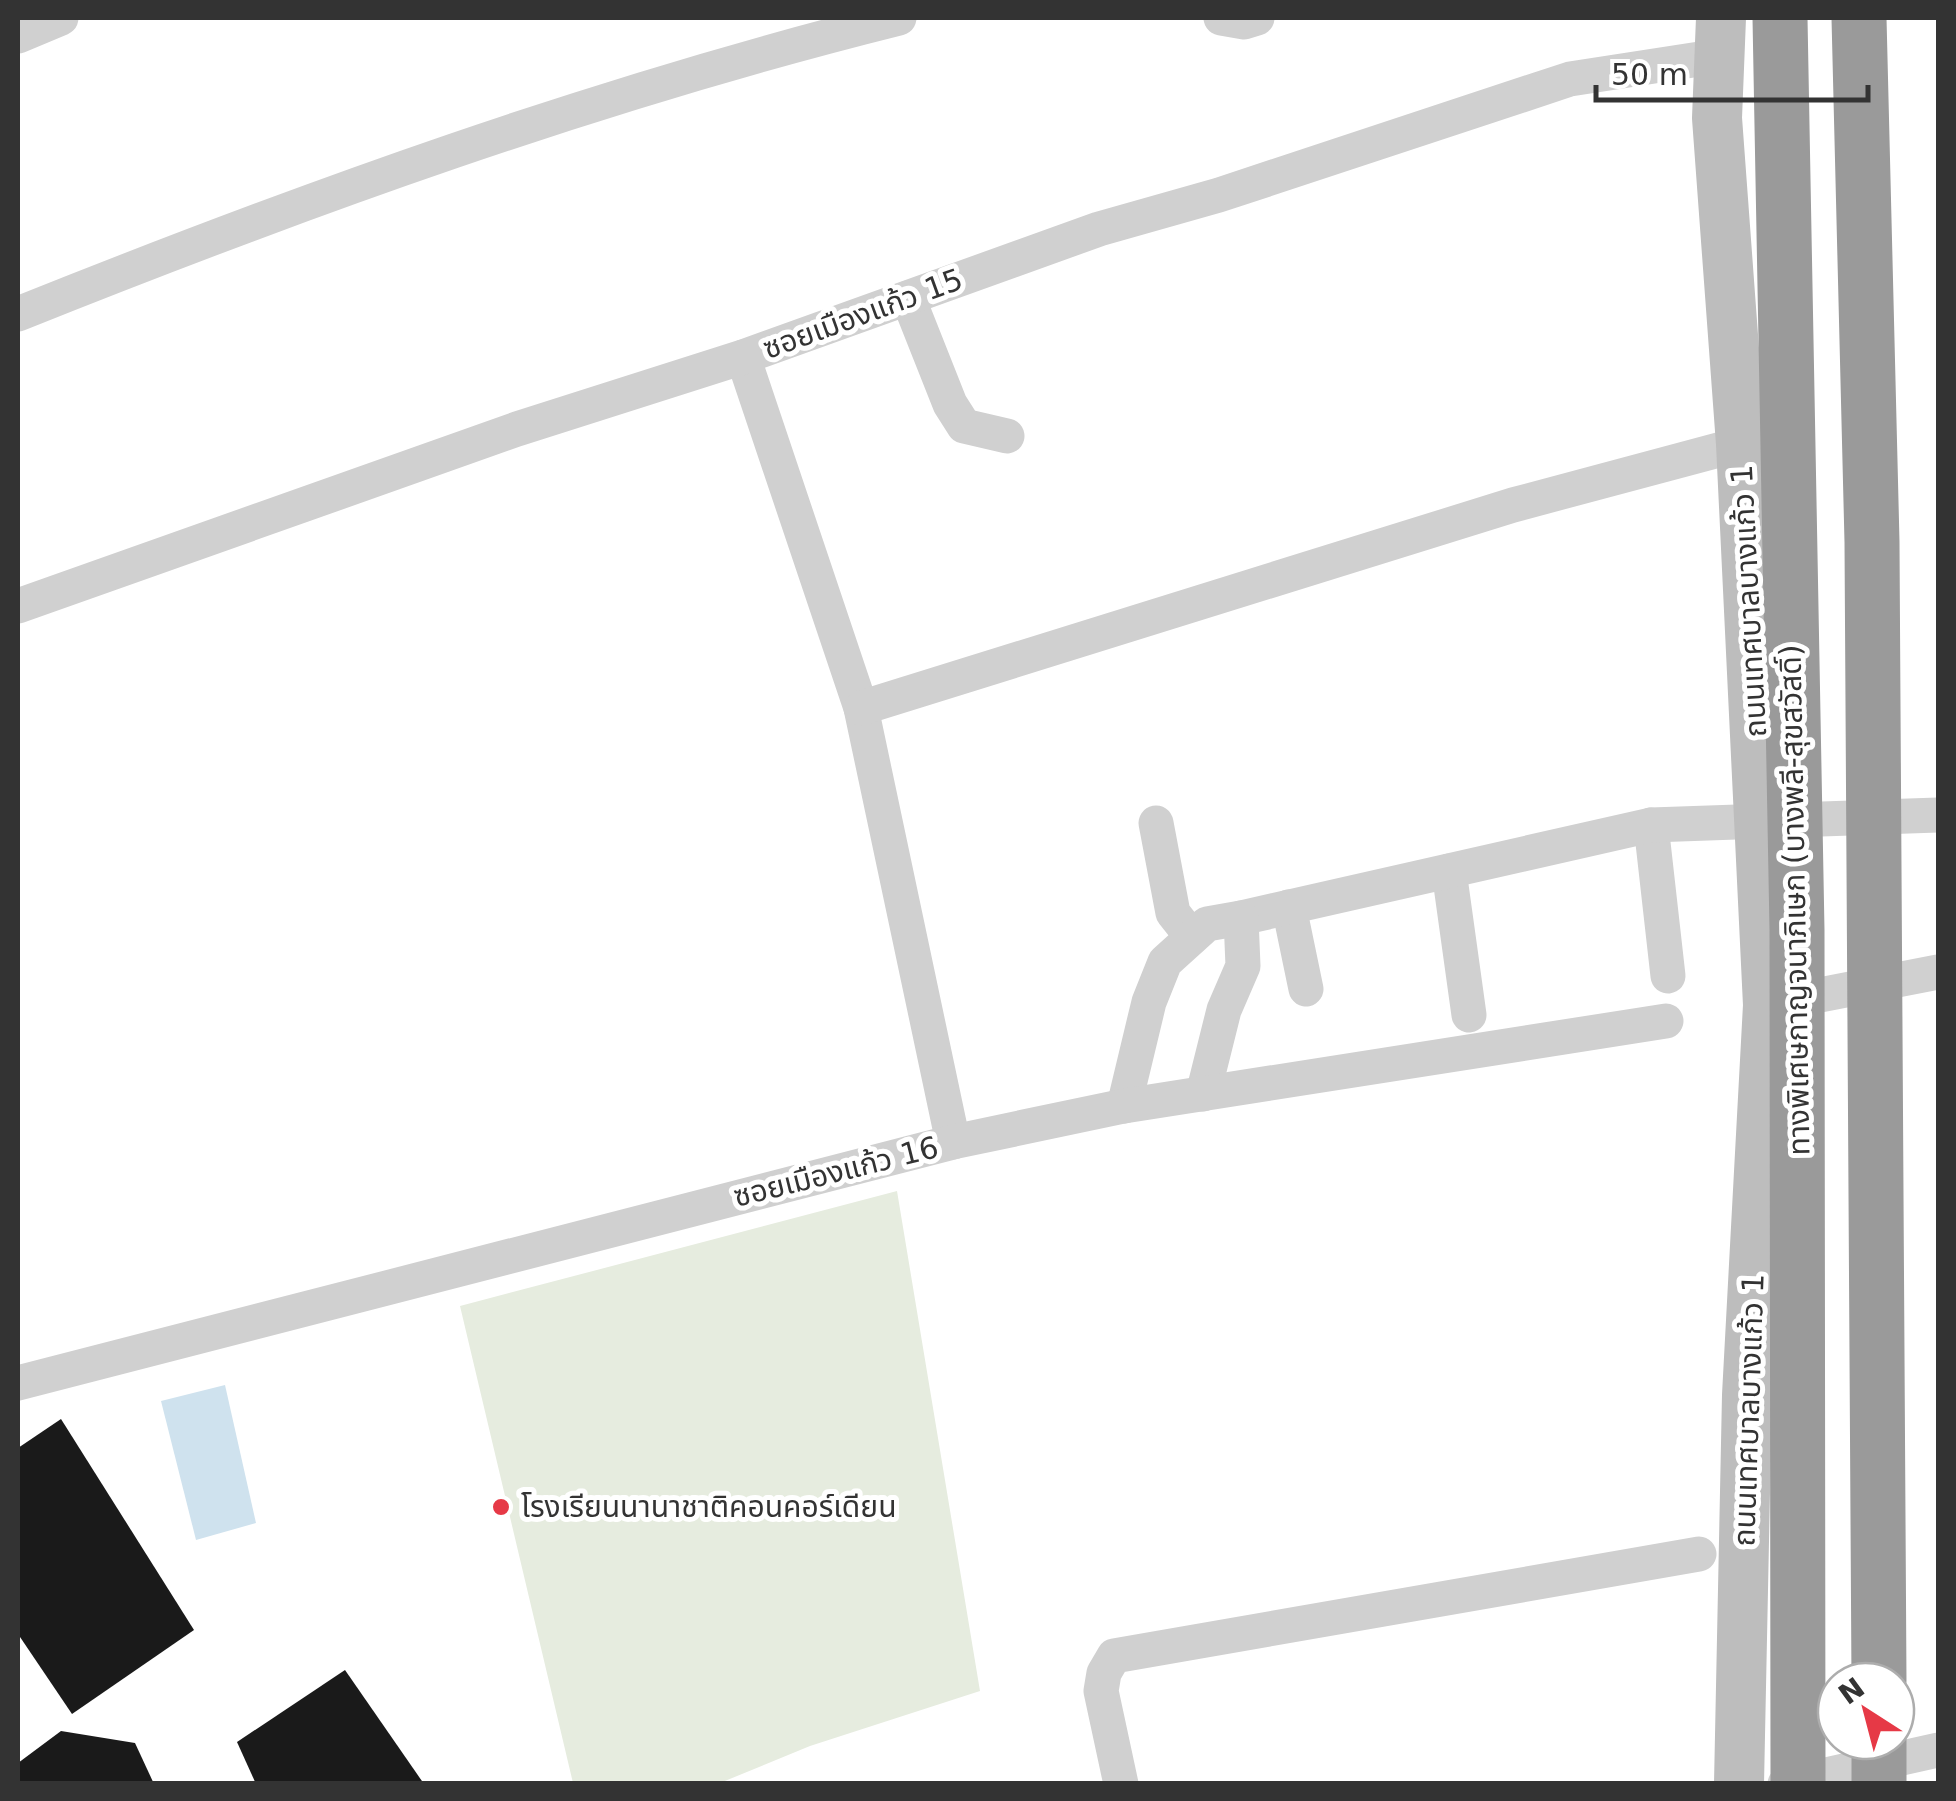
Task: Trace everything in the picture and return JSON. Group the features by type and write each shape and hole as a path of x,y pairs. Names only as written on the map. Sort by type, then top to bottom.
{"highway":[{"name":"ทางพิเศษกาญจนาภิเษก (บางพลี-สุขสวัสดิ์)","path":"1780,18 1797,930 1798,1784"},
{"path":"1859,18 1872,562 1879,1661"}],"main road":[{"name":"ถนนเทศบาลบางแก้ว 1","path":"1720,36 1718,118 1741,444 1768,1005 1747,1395 1738,1784"}],"street":[{"path":"18,36 61,18"},
{"path":"18,314 219,233 580,109 899,18"},
{"path":"1222,18 1244,22 1257,18"},
{"name":"ซอยเมืองแก้ว 15","path":"18,606 517,429 742,357 1100,229 1219,195 1570,79 1720,36"},
{"path":"908,298 950,404 964,426 1007,436"},
{"path":"742,357 861,708 954,1142"},
{"path":"861,708 1513,505 1741,444"},
{"path":"1124,1106 1149,1002 1165,962 1207,924 1651,825 1938,814"},
{"path":"1156,822 1173,913 1192,937"},
{"path":"1651,825 1668,976"},
{"path":"1449,871 1469,1015"},
{"path":"1289,907 1306,988"},
{"path":"1203,1094 1224,1010 1243,966 1241,918"},
{"path":"1768,1005 1938,972"},
{"name":"ซอยเมืองแก้ว 16","path":"18,1383 954,1142 1124,1106 1666,1021"},
{"path":"1121,1784 1100,1691 1114,1656 1700,1554"},
{"path":"1785,1784 1938,1750"}],"shaded area":[{"path":"897,1191 980,1691 810,1746 720,1783 573,1783 460,1306"}],"water":[{"path":"225,1385 256,1523 196,1540 161,1401"}],"building":[{"path":"61,1419 194,1630 72,1714 18,1634 18,1448"},
{"path":"345,1670 424,1784 256,1784 237,1742"},
{"path":"61,1731 135,1743 154,1784 18,1784 18,1763"}],"place":[{"name":"โรงเรียนนานาชาติคอนคอร์เดียน","path":"501,1507"}]}
